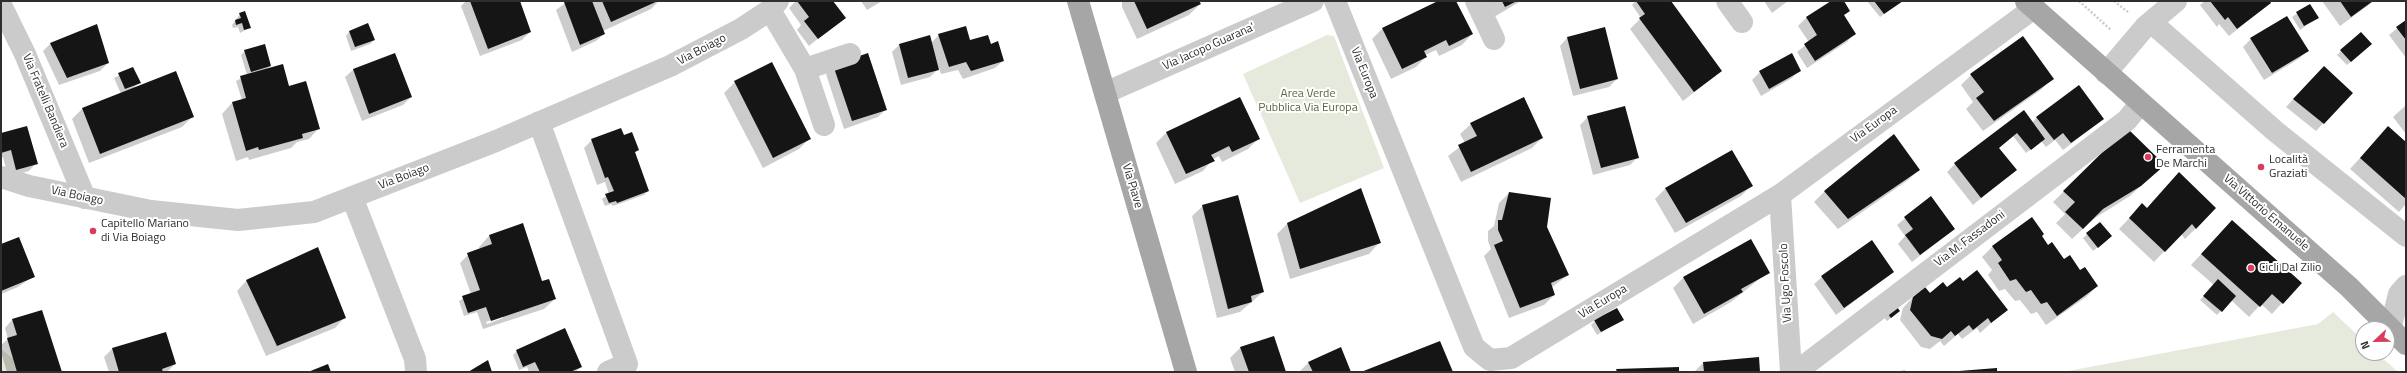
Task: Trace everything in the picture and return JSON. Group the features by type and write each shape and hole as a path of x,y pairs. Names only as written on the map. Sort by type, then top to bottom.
{"main road":[{"name":"Via Piave","path":"1078,1 1186,372"},
{"name":"Via Vittorio Emanuele","path":"2030,4 2140,104 2390,321"},
{"name":"Via Vittorio Emanuele","path":"2395,328 2406,344"}],"street":[{"name":"Via Jacopo Guarana'","path":"1105,93 1313,1"},
{"name":"Via Europa","path":"1335,1 1474,347 1490,360 1511,358 1780,195 2030,4"},
{"path":"1476,1 1494,39"},
{"path":"1727,1 1742,22"},
{"path":"2106,74 2151,22 2176,1"},
{"name":"Via Fratelli Bandiera","path":"1,5 25,54 85,198"},
{"path":"774,5 805,69 824,125"},
{"name":"Via Boiago","path":"1,177 29,186 151,211 238,220 314,212 539,122 707,48 774,5"},
{"path":"2151,22 2275,131 2406,236"},
{"path":"805,69 850,54"},
{"name":"Via M. Fassadoni","path":"1796,372 2127,120 2140,104"},
{"path":"539,122 627,364 608,372"},
{"name":"Via Ugo Foscolo","path":"1780,195 1791,372"},
{"path":"352,197 415,359 416,372"},
{"path":"2392,321 2399,294 2406,286"}],"path":[{"path":"2079,1 2115,32"}],"green space":[{"name":"Area Verde Pubblica Via Europa","path":"1327,35 1334,36 1384,168 1300,203 1243,74"},
{"path":"2333,312 2355,333 2355,361 2386,361 2398,372 2063,372 2318,324"},
{"path":"1,349 29,372 1,372"}],"building":[{"path":"470,1 520,1 531,32 488,49"},
{"path":"592,1 605,34 580,45 564,2"},
{"path":"602,1 658,1 611,22"},
{"path":"797,1 833,1 846,18 818,39 804,21 809,17"},
{"path":"1134,1 1199,1 1201,4 1147,29"},
{"path":"1438,1 1456,1 1473,34 1449,46 1446,40 1424,51 1427,57 1402,69 1382,28"},
{"path":"1502,1 1517,1 1505,7"},
{"path":"1636,1 1671,1 1722,71 1694,92 1639,18 1645,14"},
{"path":"1831,1 1844,1 1850,11 1844,15 1856,34 1815,61 1804,44 1817,35 1806,17"},
{"path":"1874,1 1903,1 1884,14"},
{"path":"2210,1 2270,1 2271,3 2237,29 2228,17 2225,20"},
{"path":"2340,1 2373,1 2351,17"},
{"path":"2310,4 2319,18 2304,26 2296,12"},
{"path":"245,11 251,28 244,30 242,23 236,25 235,20 241,18 239,13"},
{"path":"2287,16 2309,51 2272,73 2250,38"},
{"path":"2406,20 2406,40 2396,27"},
{"path":"368,23 375,40 355,47 349,31"},
{"path":"97,24 109,63 67,78 50,43"},
{"path":"966,26 970,40 988,35 991,44 998,41 1004,61 971,71 966,62 949,67 938,34"},
{"path":"1605,27 1618,79 1580,89 1567,37"},
{"path":"2361,32 2372,44 2351,62 2340,50"},
{"path":"930,35 939,70 908,78 899,44"},
{"path":"2023,36 2054,79 1994,121 1976,98 1984,92 1970,74"},
{"path":"265,44 271,66 251,72 244,50"},
{"path":"395,53 412,97 369,114 353,69"},
{"path":"868,53 887,110 852,121 833,65"},
{"path":"1792,53 1801,71 1769,89 1759,71"},
{"path":"772,62 811,139 773,158 734,81"},
{"path":"283,64 289,86 306,81 320,129 302,134 303,138 259,150 258,147 246,151 232,102 246,98 240,76"},
{"path":"2324,66 2353,93 2324,124 2293,99"},
{"path":"133,67 141,83 125,89 118,73"},
{"path":"176,71 194,117 100,154 82,108"},
{"path":"2079,85 2104,119 2071,143 2063,133 2054,140 2036,117"},
{"path":"1240,97 1260,139 1232,152 1229,146 1211,155 1215,161 1186,174 1166,132"},
{"path":"1524,97 1543,138 1471,172 1458,145 1477,136 1470,123"},
{"path":"1625,106 1639,158 1601,168 1587,116"},
{"path":"2024,110 2045,139 2031,150 2017,133 1999,148 2017,170 1981,198 1954,163"},
{"path":"27,126 38,164 16,170 11,150 1,153 1,133"},
{"path":"2388,126 2406,142 2406,199 2360,158"},
{"path":"621,128 624,135 632,132 639,150 635,152 649,191 617,203 616,201 609,203 605,194 614,191 608,177 605,178 591,139"},
{"path":"2127,128 2165,165 2141,186 2103,209 2083,229 2065,212 2075,202 2063,191"},
{"path":"1894,134 1920,170 1848,219 1824,191"},
{"path":"1732,150 1753,186 1686,223 1665,188"},
{"path":"2179,172 2216,208 2196,229 2192,224 2165,252 2129,218 2142,203 2147,208"},
{"path":"1361,188 1381,243 1300,269 1287,223"},
{"path":"1509,192 1551,198 1547,227 1569,275 1551,283 1555,295 1520,308 1494,245 1503,241 1498,230 1498,220 1502,220"},
{"path":"1238,195 1264,292 1251,296 1252,302 1228,309 1202,205"},
{"path":"1931,196 1955,229 1920,255 1905,235 1913,229 1904,217"},
{"path":"2032,217 2044,234 2042,236 2048,245 2052,242 2064,259 2070,255 2080,270 2085,267 2098,286 2057,316 2047,302 2041,304 2031,290 2026,292 2016,279 2010,281 1998,263 2002,260 1992,246"},
{"name":"Cicli Dal Zilio","path":"2232,220 2302,283 2283,304 2272,294 2260,307 2201,254"},
{"path":"2100,222 2112,236 2098,248 2086,233"},
{"path":"523,223 542,281 549,279 556,299 491,321 486,307 468,313 462,296 480,290 467,253 492,244 489,235"},
{"path":"19,237 35,277 1,291 1,244"},
{"path":"1751,239 1770,273 1741,289 1743,292 1704,314 1683,277"},
{"path":"1872,240 1894,272 1844,308 1821,276"},
{"path":"318,247 346,318 277,346 246,280"},
{"path":"1977,270 2008,310 1991,323 1988,318 1973,330 1969,325 1955,336 1951,331 1942,339 1931,336 1910,310 1913,297 1925,287 1930,293 1943,282 1947,287 1960,277 1963,281"},
{"path":"2218,279 2236,296 2222,312 2203,296"},
{"path":"1893,302 1900,311 1891,318 1884,309"},
{"path":"1617,308 1624,320 1601,332 1594,320"},
{"path":"42,310 62,372 17,372 7,338 17,335 12,319"},
{"path":"565,328 582,367 570,372 540,372 535,362 523,367 516,350"},
{"path":"166,332 176,364 162,369 163,372 119,372 112,348"},
{"path":"1274,336 1286,372 1249,372 1240,347"},
{"path":"1440,341 1453,372 1361,372"},
{"path":"1341,347 1351,372 1313,372 1308,362"},
{"path":"1759,357 1760,372 1704,372 1703,362"},
{"path":"488,360 492,372 468,372"},
{"path":"328,364 331,372 308,372"},
{"path":"1679,367 1679,372 1617,372 1616,369"},
{"path":"1997,368 1997,372 1959,372 1959,371"}],"place":[{"name":"Ferramenta De Marchi","path":"2148,157"},
{"name":"Località Graziati","path":"2261,167"},
{"name":"Capitello Mariano di Via Boiago","path":"93,231"},
{"name":"Cicli Dal Zilio","path":"2251,268"}]}
